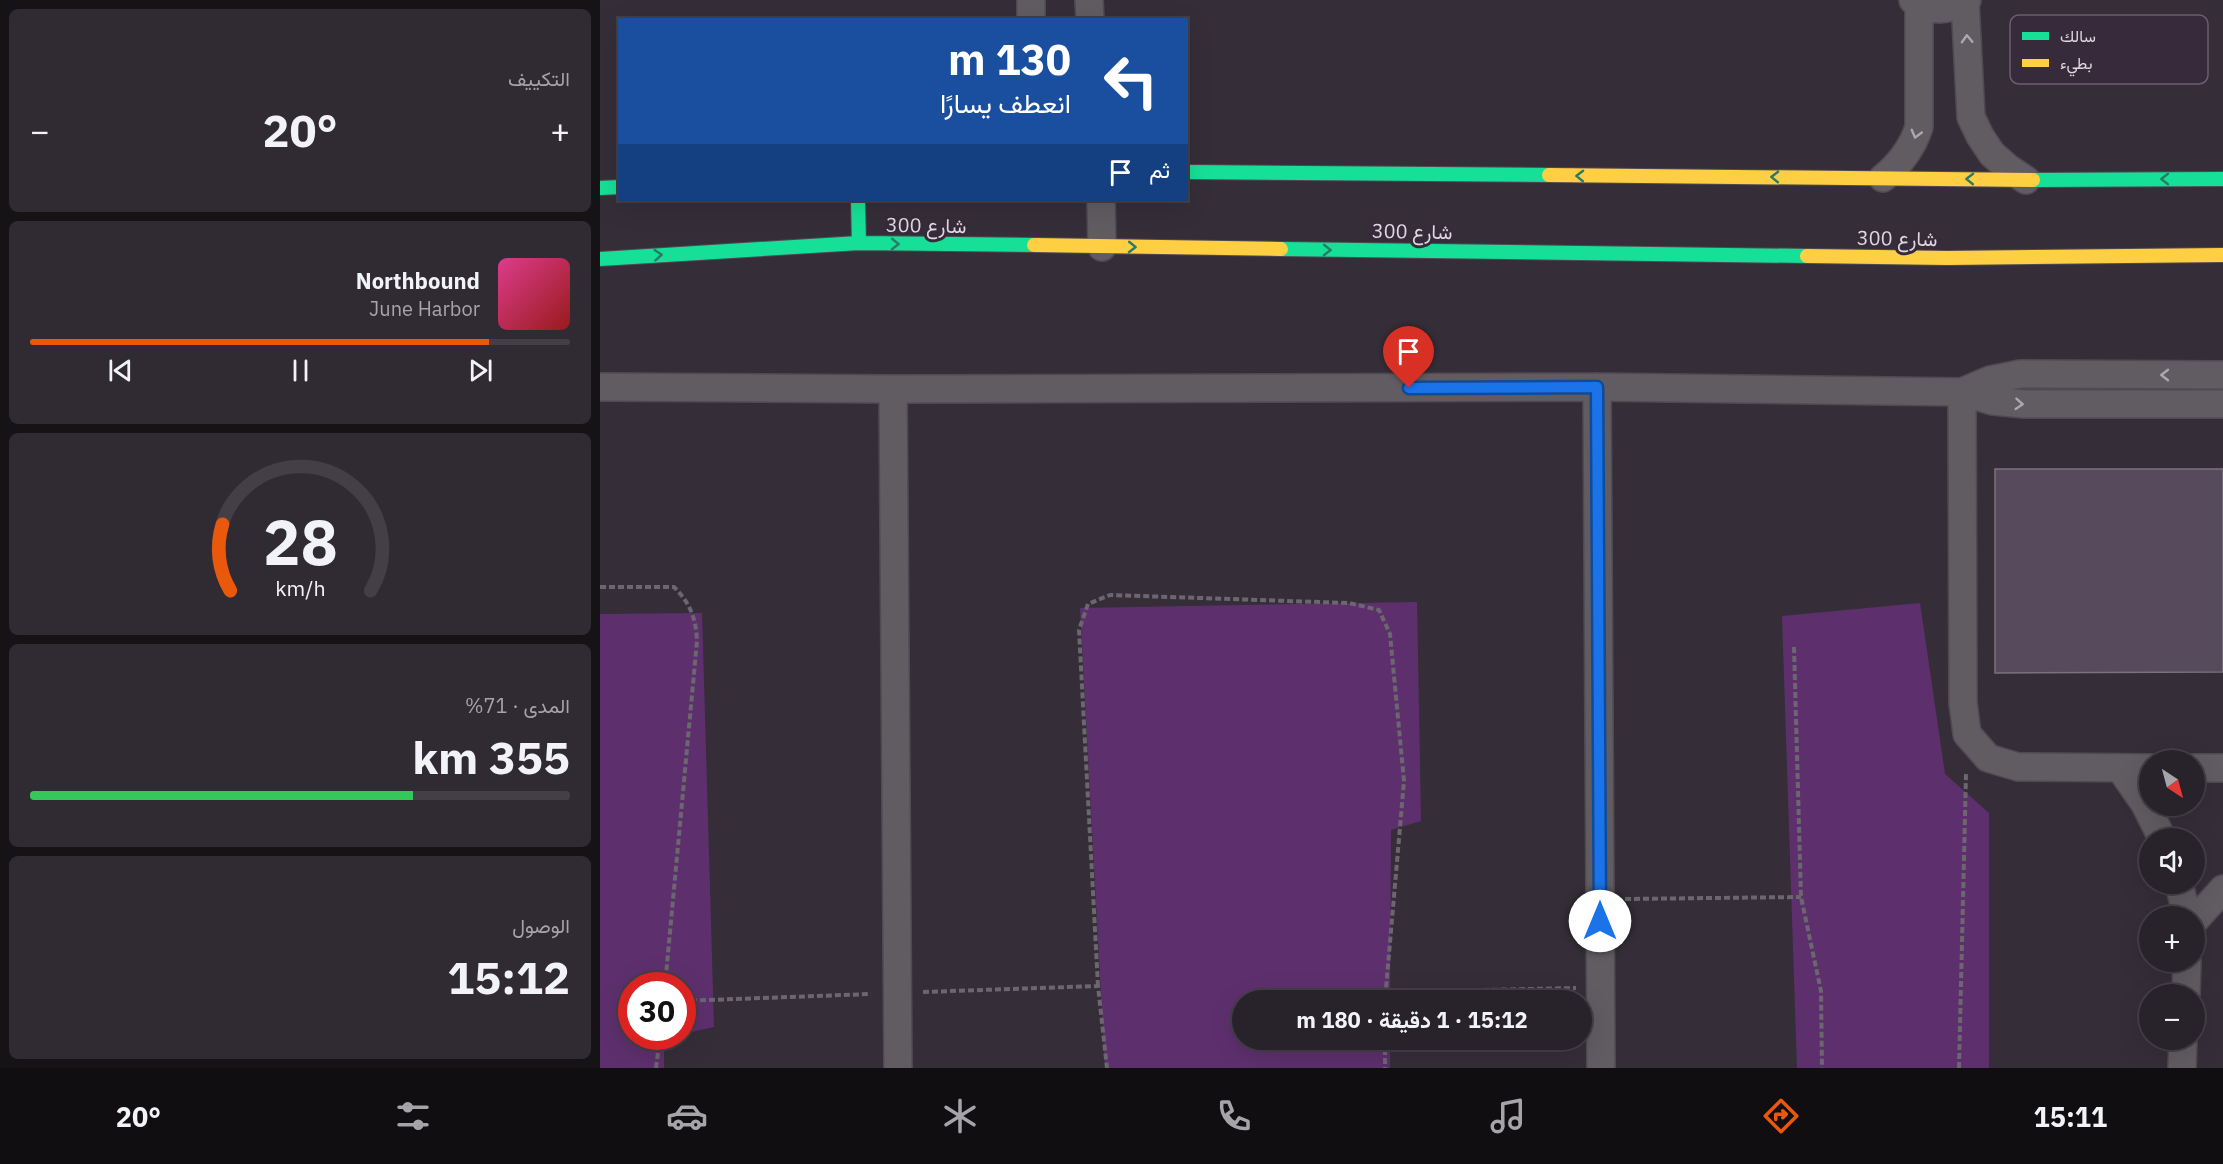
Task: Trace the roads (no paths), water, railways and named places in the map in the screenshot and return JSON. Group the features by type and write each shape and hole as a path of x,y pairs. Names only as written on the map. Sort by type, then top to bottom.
{"street":[{"path":"1031,0 1031,18"},
{"path":"1089,0 1090,18"},
{"path":"1882,178 1905,157 1914,144 1918,127 1916,2 1928,8 1947,9 1966,1 1971,117 1992,154 2026,180"},
{"path":"1188,172 2026,180 2223,179"},
{"path":"600,188 618,187"},
{"path":"858,201 859,243"},
{"path":"1101,201 1102,247"},
{"name":"شارع 300","path":"600,259 859,243 1947,258 2223,255"},
{"path":"1962,392 1990,380 2020,374 2223,375"},
{"path":"600,387 893,389 1597,387 1962,392 1993,401 2024,404 2223,404"},
{"path":"1597,387 1601,1068"},
{"path":"893,389 898,1068"},
{"path":"1962,392 1962,703 1967,734 1988,758 2018,767 2139,768"},
{"path":"2120,768 2145,804 2157,828"},
{"path":"2205,768 2223,768"},
{"path":"2205,909 2223,889"},
{"path":"2182,1068 2183,1050"}]}
